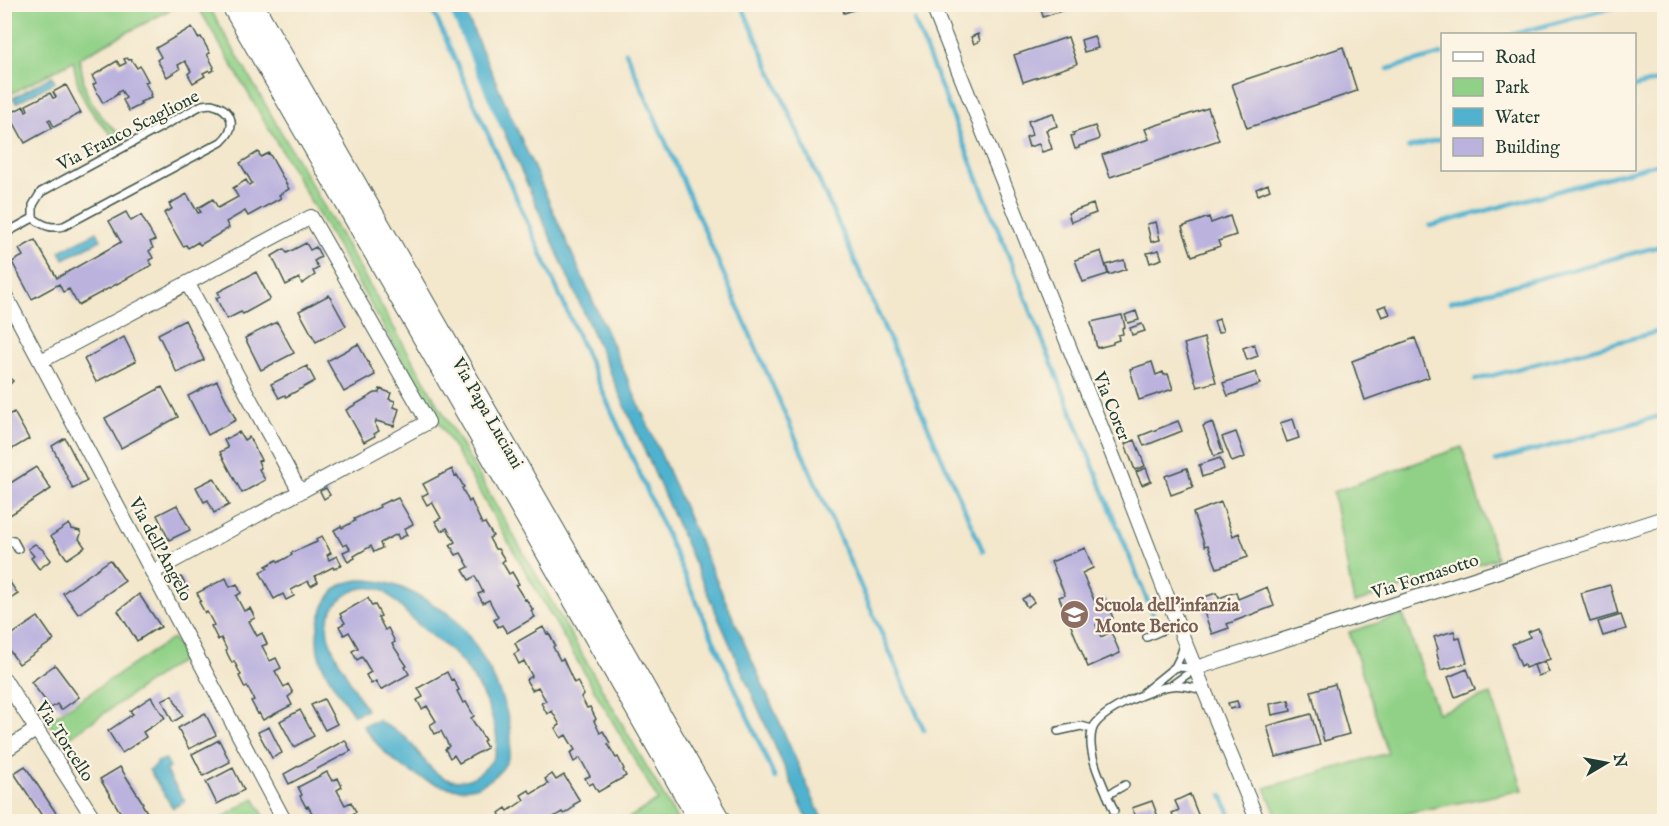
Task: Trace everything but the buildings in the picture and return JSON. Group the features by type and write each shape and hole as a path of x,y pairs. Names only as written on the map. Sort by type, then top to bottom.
{"main road":[{"name":"Via Papa Luciani","path":"231,4 700,822"},
{"name":"Via Papa Luciani","path":"254,4 722,822"}],"street":[{"name":"Via Corer","path":"932,4 1258,822"},
{"path":"41,361 311,217 428,423 153,572"},
{"path":"188,284 300,492"},
{"name":"Via dell'Angelo","path":"4,293 285,822"},
{"name":"Via Fornasotto","path":"1196,668 1665,518"},
{"name":"Via Torcello","path":"4,680 37,729 90,819"},
{"path":"4,751 37,729"}],"lane":[{"name":"Via Franco Scaglione","path":"202,105 219,105 226,110 232,126 221,142 64,226 53,229 33,219 33,205 41,192 202,105"},
{"path":"4,234 33,219"},
{"path":"4,546 13,540 18,549"},
{"path":"1147,637 1178,623"},
{"path":"1141,695 1175,667 1185,643"},
{"path":"1175,667 1196,668"},
{"path":"1114,811 1093,759 1092,729 1096,722 1104,715 1141,695 1172,685 1196,668"},
{"path":"1172,685 1205,690"},
{"path":"1058,730 1081,726 1092,729"},
{"path":"1107,795 1125,785"}],"green space":[{"path":"5,4 179,5 79,58 86,91 92,104 110,126 121,135 115,139 88,107 77,81 73,61 5,97"},
{"path":"197,5 208,5 678,821 624,821 658,800"},
{"path":"1462,447 1497,558 1354,603 1333,492"},
{"path":"1403,615 1438,713 1491,694 1523,790 1368,821 1279,821 1265,788 1388,753 1349,632"},
{"path":"173,638 186,659 61,743 48,721"},
{"path":"254,798 267,821 218,821"}],"water":[{"path":"448,5 462,5 823,821 808,821"},
{"path":"52,76 55,82 16,103 13,98"},
{"path":"97,232 101,240 64,259 60,251"},
{"path":"359,580 395,585 428,601 451,616 485,661 503,701 509,721 511,740 506,763 490,780 477,787 462,789 431,782 416,775 390,757 363,726 378,720 399,732 434,771 440,776 456,781 477,775 491,762 496,750 496,731 493,721 485,700 470,673 453,653 415,622 384,591 369,588 350,593 336,605 330,614 328,623 328,632 334,651 367,710 354,715 335,687 320,659 317,639 320,616 324,606 337,589 345,583"},
{"path":"166,759 170,768 165,770 185,801 173,808 149,770 157,765 157,762"}],"waterway":[{"path":"430,4 775,778"},
{"path":"449,4 502,126"},
{"path":"741,4 983,551"},
{"path":"1518,33 1626,4"},
{"path":"914,20 1153,615"},
{"path":"626,52 924,730"},
{"path":"1388,69 1441,54"},
{"path":"1636,86 1664,79"},
{"path":"1408,148 1441,139"},
{"path":"1636,170 1664,162"},
{"path":"1430,226 1631,171"},
{"path":"1450,302 1664,245"},
{"path":"1475,380 1664,330"},
{"path":"1495,461 1664,415"},
{"path":"1222,795 1233,822"}],"place":[{"name":"Scuola dell'infanzia Monte Berico","path":"1074,615"}]}
